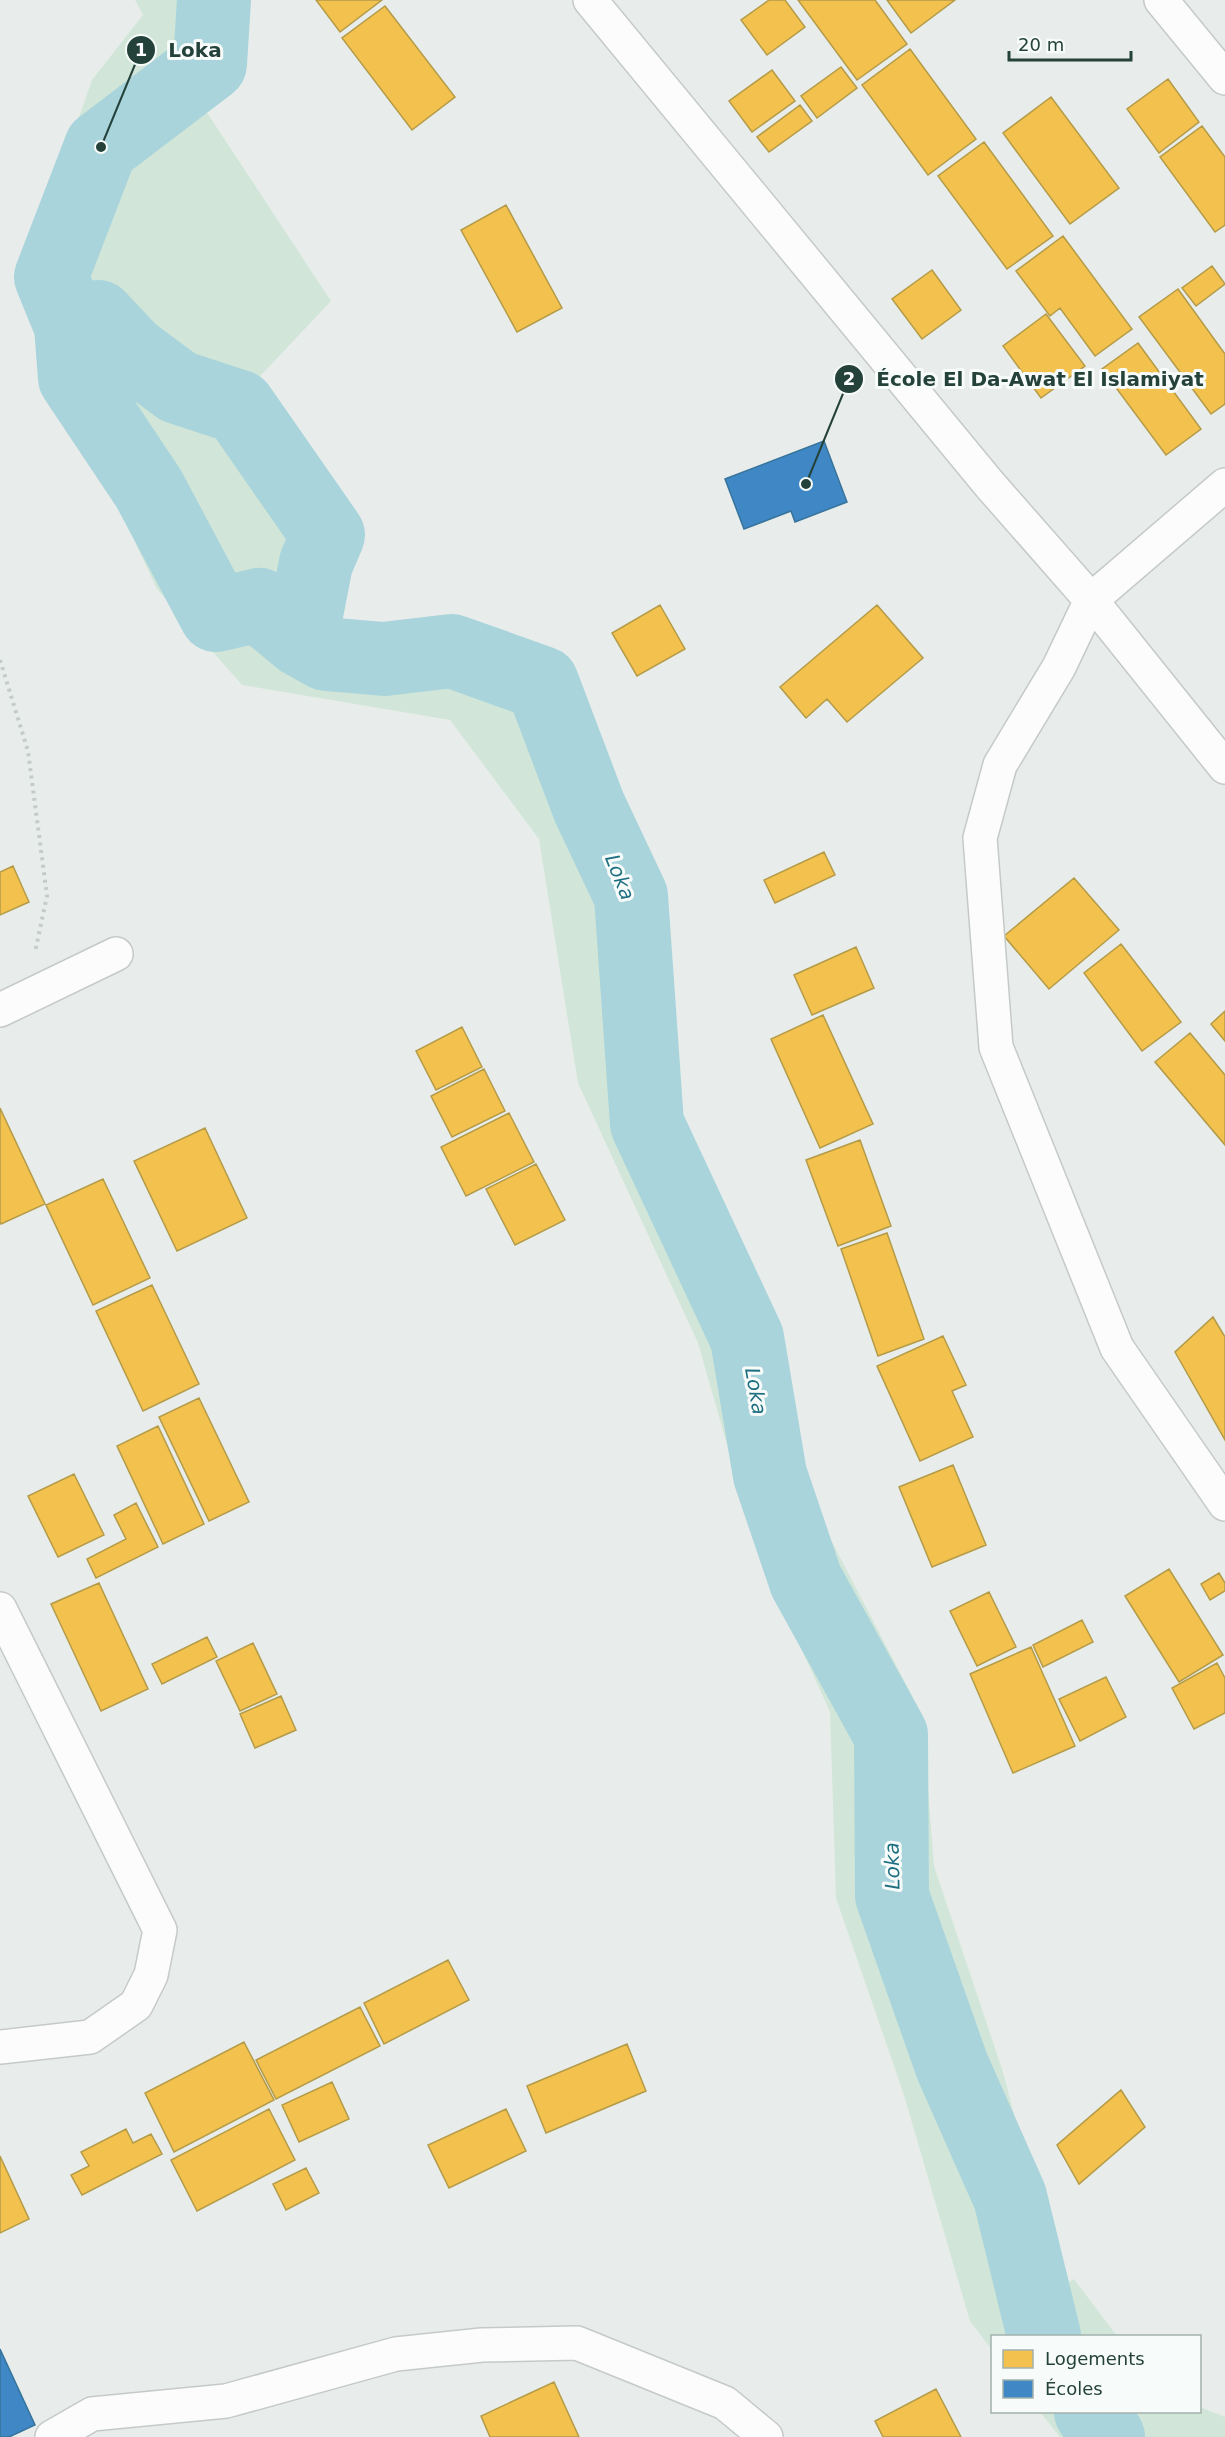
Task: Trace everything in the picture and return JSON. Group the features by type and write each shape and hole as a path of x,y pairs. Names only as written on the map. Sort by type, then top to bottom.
{"street":[{"path":"590,0 990,485 1091,600 1225,767"},
{"path":"1161,0 1225,78"},
{"path":"1225,484 1091,600 1059,667 1000,765 981,838 996,1047 1117,1348 1225,1504"},
{"path":"12,1004 116,954"},
{"path":"0,1609 160,1930 151,1975 136,2005 90,2037 0,2046"},
{"path":"52,2437 92,2414 226,2401 396,2354 482,2345 577,2343 725,2403 766,2437"}],"path":[{"path":"0,660 28,751 47,896 12,1004"}],"green space":[{"path":"135,0 242,0 230,74 196,96 331,301 251,386 355,523 329,627 443,625 550,677 645,890 678,1110 774,1320 803,1486 922,1715 934,1866 1003,2072 1059,2288 1074,2279 1116,2335 991,2335 991,2349 970,2321 903,2092 836,1898 830,1712 758,1553 698,1343 578,1083 539,839 450,720 242,685 157,589 54,369 33,249 92,80 143,15"},
{"path":"1201,2407 1225,2417 1225,2437 1060,2437 1041,2413 1201,2413"}],"building: Logements":[{"path":"316,0 382,0 340,32"},
{"path":"769,0 785,0 805,27 767,55 741,20"},
{"path":"798,0 875,0 907,44 857,80"},
{"path":"887,0 955,0 911,33"},
{"path":"385,6 455,97 412,130 342,38"},
{"path":"910,49 976,139 928,175 862,85"},
{"path":"841,67 857,88 817,118 801,96"},
{"path":"772,70 795,101 752,132 729,101"},
{"path":"1168,79 1199,122 1159,153 1127,109"},
{"path":"1051,97 1119,188 1070,224 1003,133"},
{"path":"800,105 812,121 769,152 757,137"},
{"path":"1202,126 1225,157 1225,225 1215,232 1160,157"},
{"path":"984,142 1053,236 1007,269 938,176"},
{"path":"506,205 562,308 517,332 461,230"},
{"path":"1063,236 1132,329 1095,356 1060,308 1050,316 1016,271"},
{"path":"1212,266 1225,284 1196,306 1182,288"},
{"path":"932,270 961,310 922,339 892,299"},
{"path":"1178,289 1225,354 1225,404 1211,414 1139,317"},
{"path":"1046,314 1085,366 1041,398 1003,346"},
{"path":"1138,343 1201,429 1166,455 1102,369"},
{"path":"660,605 685,649 637,676 612,633"},
{"path":"877,605 923,658 847,722 827,699 806,718 780,687"},
{"path":"824,852 835,875 775,903 764,880"},
{"path":"13,866 29,902 0,915 0,872"},
{"path":"1074,878 1119,930 1049,989 1004,936"},
{"path":"1121,944 1181,1022 1142,1051 1084,973"},
{"path":"856,947 874,988 812,1015 794,975"},
{"path":"1225,1011 1225,1041 1211,1024"},
{"path":"823,1015 873,1124 820,1148 771,1039"},
{"path":"462,1027 482,1067 436,1090 416,1051"},
{"path":"1190,1033 1225,1075 1225,1145 1155,1062"},
{"path":"484,1069 505,1111 452,1137 431,1096"},
{"path":"0,1108 45,1204 1,1224 0,1222"},
{"path":"509,1113 534,1162 466,1196 441,1147"},
{"path":"205,1128 247,1218 177,1251 134,1161"},
{"path":"860,1140 891,1226 838,1246 806,1160"},
{"path":"536,1164 565,1220 515,1245 486,1189"},
{"path":"103,1179 150,1278 93,1305 46,1205"},
{"path":"887,1233 924,1339 878,1356 841,1249"},
{"path":"152,1285 199,1384 143,1411 96,1311"},
{"path":"1213,1317 1225,1337 1225,1440 1175,1352"},
{"path":"943,1336 966,1385 952,1391 973,1437 920,1461 877,1366"},
{"path":"199,1398 249,1502 209,1521 159,1417"},
{"path":"158,1426 204,1524 163,1544 117,1446"},
{"path":"953,1465 986,1545 932,1567 899,1487"},
{"path":"74,1474 104,1535 58,1557 28,1496"},
{"path":"136,1503 158,1547 96,1578 87,1559 126,1539 114,1515"},
{"path":"1169,1569 1223,1655 1179,1682 1125,1596"},
{"path":"1219,1573 1225,1583 1225,1591 1210,1600 1201,1584"},
{"path":"99,1583 148,1689 101,1711 51,1604"},
{"path":"989,1592 1016,1647 977,1666 950,1611"},
{"path":"1082,1620 1093,1642 1043,1667 1033,1645"},
{"path":"207,1637 217,1657 162,1684 152,1664"},
{"path":"253,1643 277,1694 240,1711 216,1661"},
{"path":"1031,1647 1075,1746 1013,1773 970,1674"},
{"path":"1217,1663 1225,1678 1225,1713 1194,1729 1172,1688"},
{"path":"1106,1677 1126,1717 1080,1741 1059,1699"},
{"path":"281,1696 296,1730 255,1748 240,1714"},
{"path":"448,1960 469,2000 384,2044 364,2003"},
{"path":"360,2007 380,2046 276,2099 256,2060"},
{"path":"244,2042 274,2100 174,2152 145,2093"},
{"path":"627,2044 646,2091 546,2133 527,2086"},
{"path":"332,2082 349,2119 299,2142 282,2105"},
{"path":"1121,2090 1145,2127 1079,2184 1057,2145"},
{"path":"269,2109 295,2160 197,2211 171,2160"},
{"path":"506,2109 526,2151 449,2188 428,2145"},
{"path":"126,2129 133,2143 151,2134 162,2154 82,2195 71,2175 89,2166 81,2152"},
{"path":"0,2156 29,2219 0,2233"},
{"path":"306,2168 319,2193 286,2210 273,2184"},
{"path":"554,2382 579,2437 490,2437 481,2416"},
{"path":"936,2389 961,2437 883,2437 875,2421"}],"building: Écoles":[{"path":"824,441 847,502 795,522 791,511 744,529 725,479"},
{"path":"0,2349 35,2425 9,2437 0,2437"}],"waterway":[{"name":"Loka","path":"214,0 210,64 101,147 51,277 71,326 75,378 149,489 216,615 259,605 301,640 326,654 384,659 452,651 542,683 589,807 631,896 647,1124 747,1338 770,1475 806,1581 891,1735 892,1896 952,2066 1010,2197 1044,2335"},
{"name":"Loka","path":"71,326 98,317 131,352 178,387 239,407 328,535 316,563 301,640"},
{"name":"Loka","path":"1092,2413 1108,2437"}],"place":[{"name":"Loka","path":"101,147"},
{"name":"École El Da-Awat El Islamiyat","path":"806,484"}]}
